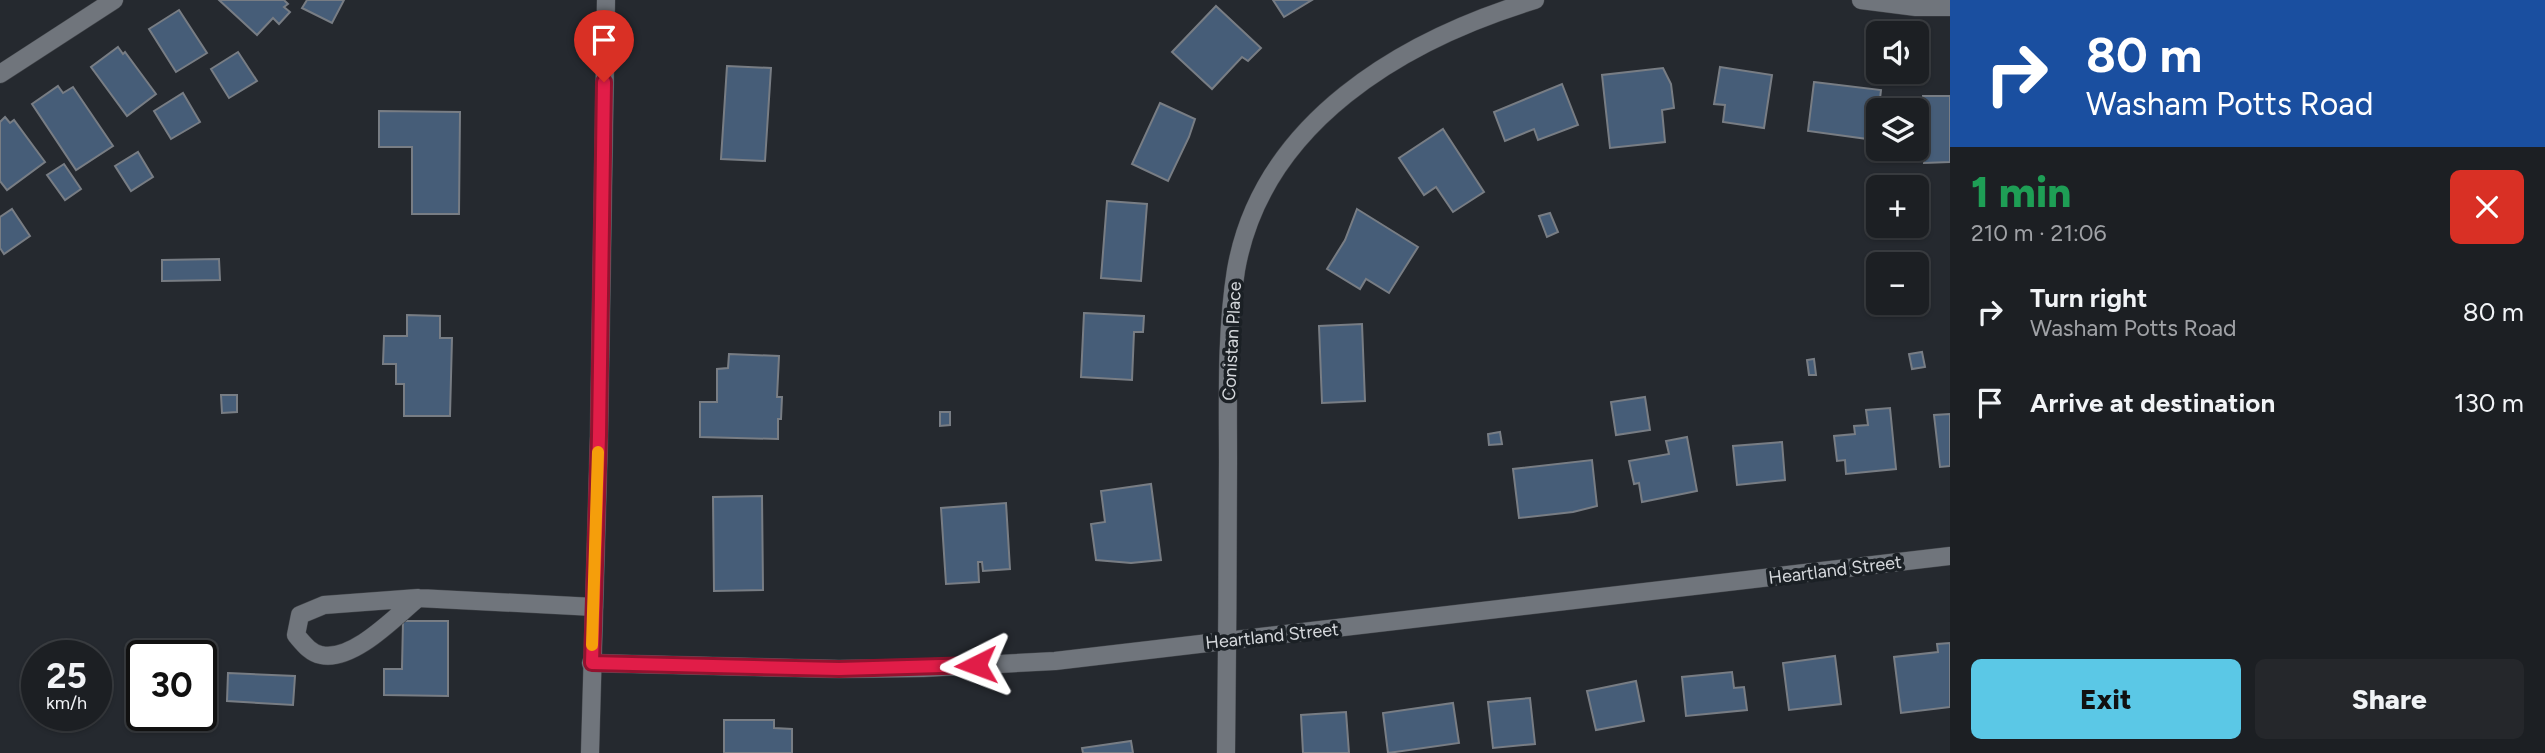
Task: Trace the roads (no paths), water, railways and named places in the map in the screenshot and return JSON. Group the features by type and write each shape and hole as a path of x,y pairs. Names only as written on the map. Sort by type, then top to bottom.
{"street":[{"path":"590,753 606,0"},
{"name":"Conistan Place","path":"1226,753 1228,402 1232,305 1242,244 1262,195 1302,135 1350,89 1435,38 1502,10 1535,0"},
{"path":"1861,0 1916,7 1950,7"},
{"path":"0,74 110,1"},
{"name":"Heartland Street","path":"592,663 825,669 923,668 1055,661 1950,556"},
{"path":"418,598 352,650 323,656 310,650 296,635 300,615 324,605 418,598 594,607"}]}
